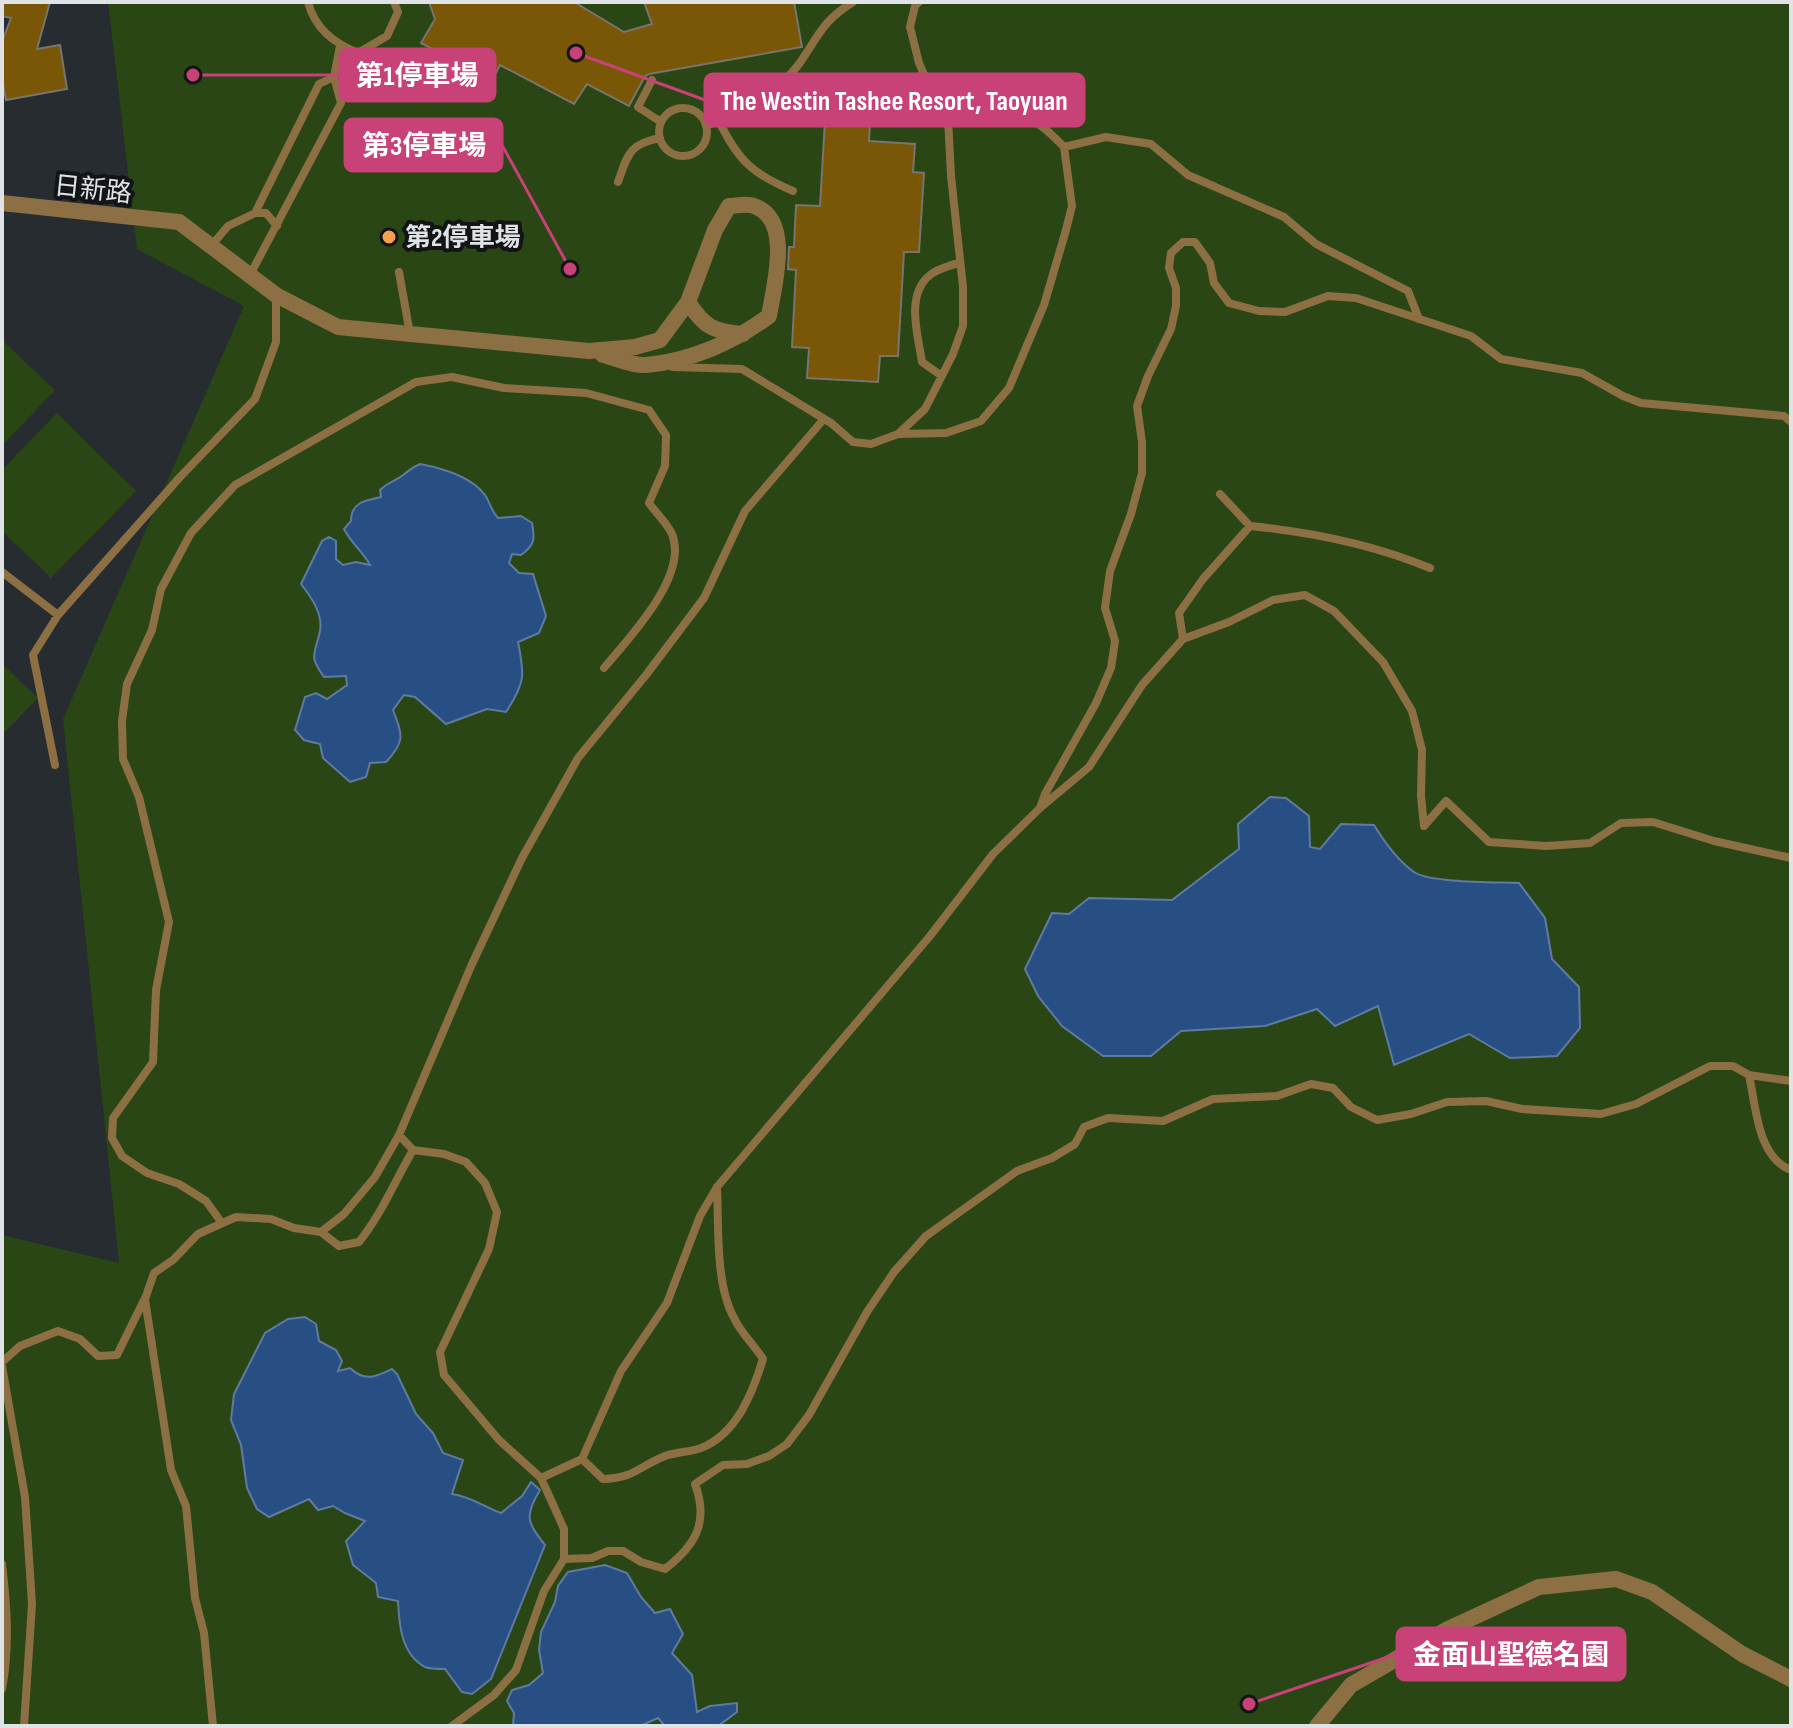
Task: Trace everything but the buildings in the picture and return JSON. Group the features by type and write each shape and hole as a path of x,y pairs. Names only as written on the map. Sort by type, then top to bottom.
{"street":[{"name":"日新路","path":"2,203 179,222 211,246"},
{"path":"211,246 276,295 338,327 589,351 643,365 706,351 743,334 769,316 779,243 772,218 754,205 729,206 715,230 688,302 660,340 635,347 589,351"},
{"path":"688,302 700,320 717,331 743,334"},
{"path":"1317,1726 1351,1685 1448,1629 1539,1587 1616,1579 1652,1592 1742,1654 1791,1679"}],"lane":[{"path":"308,2 323,32 340,46 358,53 387,36 398,12 394,2"},
{"path":"706,126 750,107 778,87 799,65 823,26 853,2"},
{"path":"898,434 925,409 963,326 948,118 933,95 919,63 910,27 915,6 919,2"},
{"path":"250,275 341,103 334,77 340,46"},
{"path":"255,213 319,84 334,77"},
{"path":"652,80 638,107 661,122"},
{"path":"643,365 742,369 853,442 871,444 898,434 946,433 981,421 1009,388 1044,305 1072,206 1064,147 1044,126 1005,105 972,105 948,118"},
{"path":"687,109 701,116 706,126 703,145 691,155 675,155 668,151 660,138 661,122 672,111 687,109"},
{"path":"719,121 746,165 764,179 793,191"},
{"path":"1064,147 1106,137 1151,144 1188,175 1284,217 1316,244 1408,291 1419,319"},
{"path":"618,182 632,149 641,142 660,138"},
{"path":"211,246 228,226 255,213 266,213 277,226"},
{"path":"1040,808 1096,703 1111,668 1115,641 1105,608 1110,571 1142,473 1137,406 1171,329 1176,288 1169,268 1171,253 1183,242 1195,242 1210,263 1214,283 1229,303 1259,311 1285,312 1328,296 1356,298 1471,336 1501,359 1582,373 1641,403 1789,416"},
{"path":"942,376 922,362 915,306 920,285 933,273 960,262"},
{"path":"399,272 410,334"},
{"path":"55,765 33,655 58,615 180,477 255,399 276,342 276,295"},
{"path":"222,1223 206,1201 179,1184 147,1173 122,1156 112,1138 113,1118 153,1062 156,990 169,922 139,797 123,759 122,721 127,684 152,630 161,589 191,533 235,485 416,382 452,377 504,388 586,393 649,410 666,435 665,466 649,503 672,535 673,566 657,603 604,668"},
{"path":"321,1232 344,1214 375,1177 399,1135 472,964 522,858 578,758 704,598 745,511 823,420"},
{"path":"1220,494 1250,526 1387,550 1430,568"},
{"path":"1183,639 1179,613 1203,579 1250,526"},
{"path":"2,572 58,615"},
{"path":"541,1478 582,1459 621,1371 667,1303 700,1216 717,1187 930,936 993,854 1040,808 1089,767 1142,685 1183,639 1229,622 1273,600 1305,595 1334,611 1383,662 1412,711 1422,750 1424,826 1446,801 1489,842 1546,846 1590,843 1621,823 1653,822 1714,841 1791,858"},
{"path":"564,1559 592,1558 608,1551 623,1551 641,1562 665,1569 685,1553 700,1526 702,1504 695,1484 723,1465 747,1464 769,1456 787,1444 809,1415 867,1312 894,1272 926,1236 1017,1171 1052,1158 1075,1144 1084,1127 1108,1118 1163,1121 1213,1099 1277,1096 1311,1084 1333,1088 1351,1107 1377,1120 1411,1114 1447,1102 1473,1101 1522,1109 1601,1114 1636,1104 1710,1066 1733,1066 1749,1075 1791,1081"},
{"path":"1749,1075 1763,1140 1778,1165 1791,1170"},
{"path":"399,1135 413,1150 444,1154 466,1162 485,1183 497,1212 489,1249 440,1352 444,1375 499,1440 541,1478 564,1529 564,1559 544,1591 516,1670 494,1695 452,1726"},
{"path":"24,1726 32,1604 25,1497 2,1364 20,1346 58,1331 80,1339 98,1356 117,1355 145,1299 154,1273 173,1260 198,1234 236,1217 271,1219 294,1228 321,1232 339,1246 359,1242 376,1222 386,1197 413,1150"},
{"path":"582,1459 603,1479 625,1478 668,1455 703,1447 726,1431 753,1393 763,1359 753,1341 735,1322 727,1304 722,1280 717,1187"},
{"path":"145,1299 171,1470 186,1506 213,1726"},
{"path":"2,1564 7,1616 6,1667 2,1689"}],"green space":[{"path":"108,2 1791,2 1791,1726 2,1726 2,1235 119,1263 63,719 244,306 137,249"},
{"path":"2,340 55,390 2,446"},
{"path":"57,413 136,491 51,578 2,531 2,470"},
{"path":"2,664 38,698 2,735"}],"water":[{"path":"420,464 472,483 485,495 498,518 521,516 532,523 534,538 531,545 521,555 512,554 509,563 519,573 533,574 546,616 539,633 518,642 522,679 506,712 487,709 446,724 415,697 404,695 393,710 400,733 397,749 386,762 370,763 366,777 350,782 323,758 320,744 304,740 295,730 305,697 316,693 327,699 347,685 346,676 324,677 316,664 314,655 320,618 301,584 322,541 329,537 336,541 336,559 343,565 356,562 370,565 344,529 357,506 381,497 380,490"},
{"path":"1270,797 1286,798 1309,816 1310,847 1320,849 1341,824 1374,825 1397,857 1422,876 1519,883 1545,918 1552,959 1579,987 1580,1028 1557,1056 1510,1058 1469,1034 1394,1065 1378,1006 1335,1026 1317,1009 1265,1026 1181,1031 1151,1056 1103,1056 1062,1026 1038,996 1025,969 1052,913 1069,914 1089,898 1172,900 1239,849 1238,824"},
{"path":"305,1317 316,1324 319,1341 336,1350 342,1361 338,1371 350,1368 370,1377 392,1369 397,1374 416,1414 433,1433 443,1453 463,1460 452,1494 501,1513 522,1496 531,1482 540,1490 530,1519 545,1545 491,1679 472,1694 462,1692 445,1669 427,1668 417,1661 403,1638 398,1601 378,1597 376,1583 353,1565 346,1541 365,1521 333,1506 318,1510 309,1499 269,1517 257,1509 247,1488 241,1445 231,1420 234,1394 265,1333 288,1319"},
{"path":"605,1565 627,1573 655,1613 670,1609 683,1634 672,1653 692,1675 697,1712 710,1706 737,1703 737,1712 718,1726 665,1726 658,1718 640,1726 513,1726 514,1713 507,1701 512,1690 529,1685 543,1673 539,1650 541,1632 555,1602 558,1586 568,1572"}],"place":[{"name":"The Westin Tashee Resort, Taoyuan","path":"576,53"},
{"name":"第1停車場","path":"193,75"},
{"name":"第2停車場","path":"389,237"},
{"name":"第3停車場","path":"570,269"},
{"name":"金面山聖德名園","path":"1249,1704"}]}
